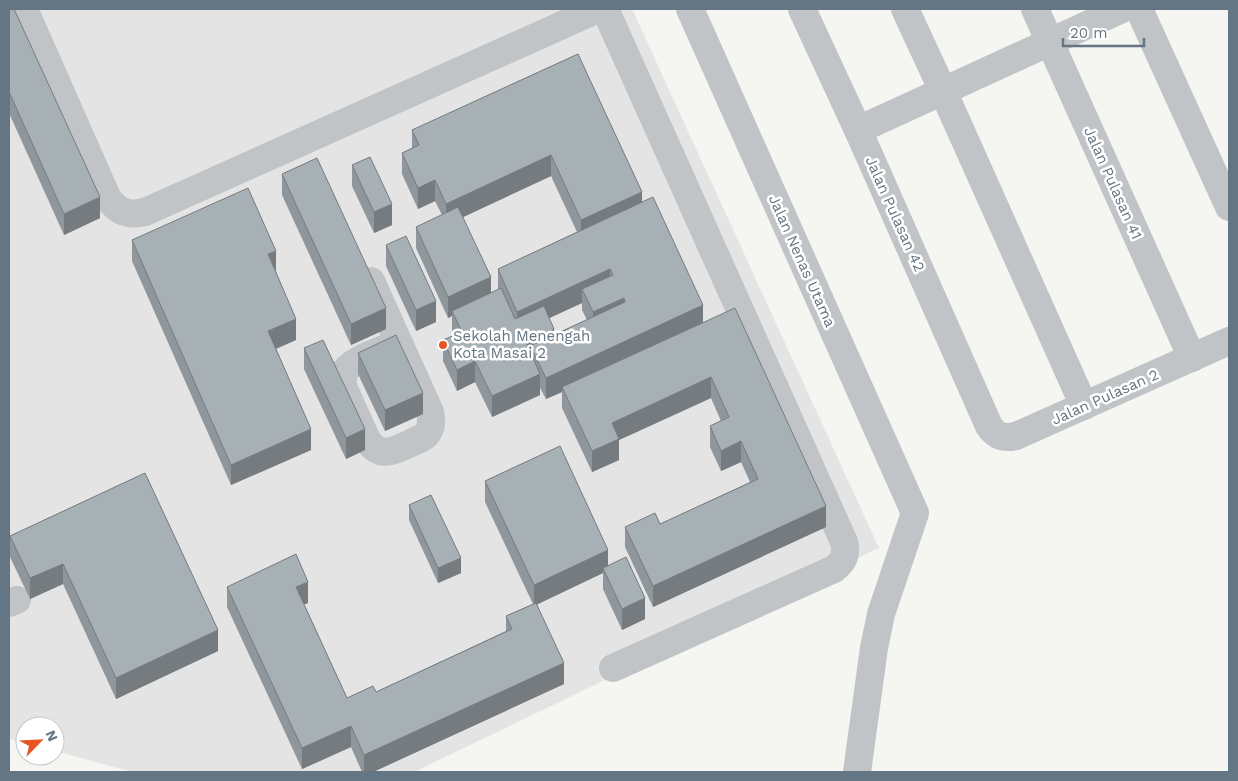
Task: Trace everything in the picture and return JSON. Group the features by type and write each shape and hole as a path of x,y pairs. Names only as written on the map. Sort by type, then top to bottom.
{"street":[{"path":"24,9 108,197 114,206 123,212 134,214 145,212 598,9"},
{"path":"605,9 846,549 840,564 834,569 613,668"},
{"name":"Jalan Nenas Utama","path":"690,9 915,513 881,614 874,648 857,772"},
{"name":"Jalan Pulasan 42","path":"802,9 858,130 986,420"},
{"path":"905,9 1084,406"},
{"name":"Jalan Pulasan 41","path":"1035,9 1192,358"},
{"path":"858,130 1122,9"},
{"path":"1139,9 1229,207"},
{"path":"308,138 320,165"},
{"path":"363,263 399,343"},
{"name":"Jalan Pulasan 2","path":"986,420 993,432 1000,437 1016,436 1229,341"}],"shaded area":[{"name":"Sekolah Menengah Kota Masai 2","path":"9,9 632,9 879,548 414,772 133,772 65,754 65,716 15,716 15,740 9,739"}],"building":[{"path":"9,9 14,9 100,197 64,214 9,92"},
{"path":"578,54 642,192 581,220 551,155 446,204 435,180 418,188 402,153 419,145 412,130"},
{"path":"370,157 392,204 374,212 352,165"},
{"path":"317,158 386,308 351,324 282,174"},
{"path":"248,188 276,251 268,254 296,319 268,331 311,429 231,465 132,240"},
{"path":"653,197 703,305 546,378 530,346 625,302 624,298 593,312 582,289 613,275 610,269 517,312 498,269"},
{"path":"458,207 491,277 448,297 416,227"},
{"path":"406,236 436,301 416,310 386,245"},
{"path":"501,288 515,319 544,306 554,329 526,342 540,374 492,396 475,361 457,370 443,340 462,332 452,311"},
{"path":"735,308 826,506 653,586 625,527 655,513 660,524 758,479 741,441 721,451 710,426 729,417 711,377 612,423 619,439 592,451 562,387"},
{"path":"396,335 423,393 385,410 358,353"},
{"path":"323,340 365,429 346,438 304,348"},
{"path":"560,446 608,550 534,585 485,481"},
{"path":"145,473 218,630 116,678 63,564 30,578 10,536"},
{"path":"431,495 461,558 438,568 409,505"},
{"path":"296,554 308,582 296,587 347,698 373,686 376,692 512,629 506,616 536,603 564,663 364,755 351,726 302,748 227,587"},
{"path":"626,557 645,598 622,609 603,568"}],"place":[{"name":"Sekolah Menengah Kota Masai 2","path":"443,345"}]}
